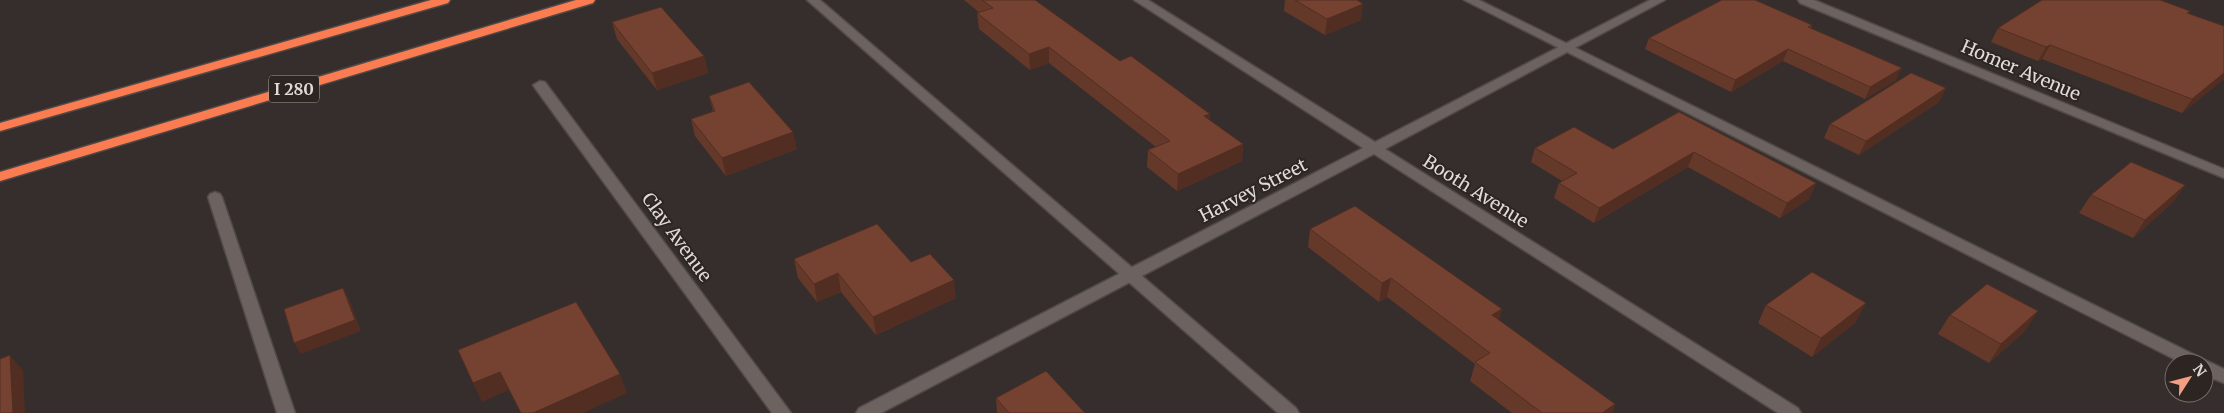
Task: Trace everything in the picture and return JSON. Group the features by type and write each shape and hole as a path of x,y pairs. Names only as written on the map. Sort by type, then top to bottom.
{"highway":[{"name":"I 280","path":"0,127 444,0"},
{"name":"I 280","path":"0,177 589,0"}],"street":[{"path":"813,0 1129,276 1290,413"},
{"name":"Booth Avenue","path":"1140,0 1792,413"},
{"path":"1470,0 2177,353"},
{"name":"Harvey Street","path":"865,413 1659,0"},
{"name":"Homer Avenue","path":"1804,0 2224,174"},
{"name":"Clay Avenue","path":"540,85 782,413"},
{"path":"215,197 286,413"}],"building":[{"path":"982,0 1035,0 1120,61 1131,56 1210,114 1204,116 1243,144 1178,174 1148,150 1170,141 1049,47 1029,54 977,13 993,8"},
{"path":"1295,0 1357,0 1363,4 1327,19"},
{"path":"1722,0 1755,0 1812,25 1808,27 1902,68 1870,87 1788,49 1735,80 1649,38"},
{"path":"2042,0 2160,0 2190,11 2187,13 2224,26 2224,73 2192,99 2050,45 2046,47 1998,28"},
{"path":"661,7 704,56 652,73 612,22"},
{"path":"1911,73 1946,88 1866,141 1830,124"},
{"path":"749,82 793,132 722,158 691,119 715,111 709,96"},
{"path":"1679,112 1816,183 1787,203 1694,152 1599,208 1559,183 1577,173 1535,148 1574,127 1613,149"},
{"path":"2131,162 2185,185 2145,220 2091,195"},
{"path":"1355,206 1502,309 1492,315 1615,404 1602,413 1542,413 1475,362 1490,353 1391,278 1382,283 1310,229"},
{"path":"877,224 911,262 930,254 954,280 873,317 838,273 814,284 794,259"},
{"path":"1812,272 1866,303 1821,338 1766,305"},
{"path":"1987,284 2038,311 2001,344 1950,315"},
{"path":"343,288 355,320 294,343 284,309"},
{"path":"576,302 620,374 533,413 521,413 500,372 473,383 458,350"},
{"path":"10,355 13,413 0,413 0,359"},
{"path":"1046,371 1085,413 1009,413 996,398"}]}
